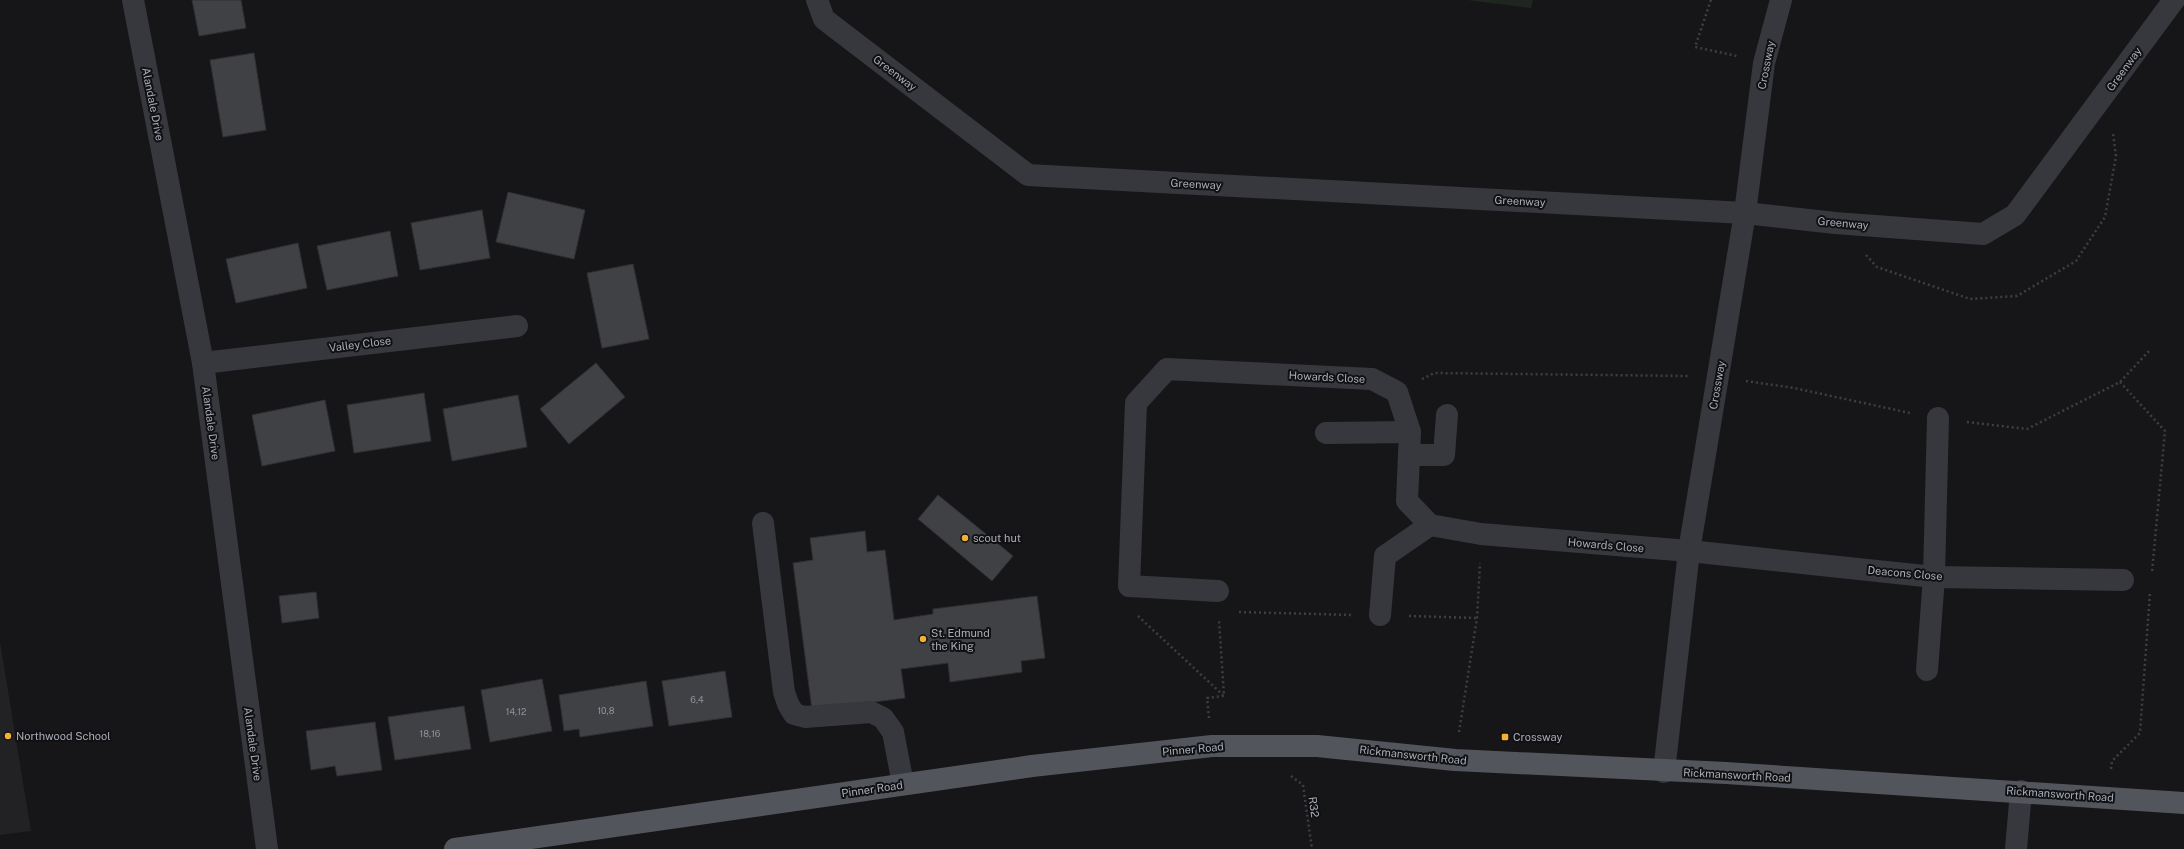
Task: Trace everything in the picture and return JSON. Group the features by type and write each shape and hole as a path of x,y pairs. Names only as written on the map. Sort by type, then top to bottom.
{"main road":[{"name":"Pinner Road","path":"455,849 1032,766 1212,746 1290,746"},
{"name":"Rickmansworth Road","path":"1290,746 1317,746 1454,760 1726,774 2184,803"}],"street":[{"name":"Alandale Drive","path":"134,0 203,363 267,849"},
{"name":"Greenway","path":"817,0 824,19 1028,175 1745,213 1835,223 1983,234 2015,216 2174,0"},
{"name":"Crossway","path":"1664,772 1688,551 1719,376 1745,213 1764,63 1781,0"},
{"name":"Valley Close","path":"203,363 517,326"},
{"name":"Howards Close","path":"1129,586 1136,403 1167,369 1372,379 1397,392"},
{"path":"1380,615 1385,556 1430,525 1407,501 1410,432 1397,392"},
{"path":"1410,455 1444,455 1446,415"},
{"path":"1927,670 1934,577 1938,418"},
{"path":"1326,433 1410,432"},
{"path":"763,523 784,692 788,704 794,714 805,717 871,712 883,718 893,732 903,784"},
{"name":"Howards Close","path":"1430,525 1481,534 1688,551"},
{"name":"Deacons Close","path":"1688,551 1934,577 2123,580"},
{"path":"1129,586 1218,601"},
{"path":"2016,849 2021,792"}],"path":[{"path":"1711,0 1695,47 1764,63"},
{"path":"1397,392 1434,373 1719,376"},
{"path":"1454,760 1477,618 1481,534"},
{"path":"1129,586 1129,608 1224,696"},
{"path":"1224,696 1218,601 1380,615 1477,618"},
{"path":"1212,746 1207,698 1224,696"},
{"name":"R32","path":"1289,775 1303,785 1312,849"}],"shaded area":[{"path":"1467,0 1533,0 1531,8"},
{"name":"Northwood School","path":"0,642 31,831 0,835"}],"building":[{"path":"192,0 241,0 246,28 199,36"},
{"path":"254,53 266,130 223,137 210,60"},
{"path":"508,192 585,210 574,259 496,242"},
{"path":"482,210 490,258 420,270 411,223"},
{"path":"390,231 398,276 327,290 317,246"},
{"path":"298,243 307,288 236,303 226,259"},
{"path":"633,264 649,339 602,348 587,273"},
{"path":"596,363 625,397 569,444 540,409"},
{"path":"424,393 431,441 354,453 347,405"},
{"path":"518,395 527,447 452,461 443,409"},
{"path":"325,400 335,451 262,466 252,415"},
{"name":"scout hut","path":"938,495 1013,556 992,581 918,519"},
{"name":"St. Edmund the King","path":"865,531 867,552 885,550 894,620 933,614 933,609 1037,596 1045,658 1021,661 1022,672 950,682 948,663 901,669 905,698 812,710 793,563 813,560 810,538"},
{"path":"316,592 319,618 282,623 279,596"},
{"path":"725,671 732,717 669,726 662,681"},
{"path":"542,679 552,731 490,742 481,690"},
{"path":"646,681 653,726 580,737 579,729 564,731 559,695"},
{"path":"464,706 471,749 395,760 388,717"},
{"path":"375,722 382,770 337,776 335,766 311,770 306,731"}],"place":[{"name":"scout hut","path":"965,538"},
{"name":"St. Edmund the King","path":"923,639"},
{"name":"Northwood School","path":"8,736"},
{"name":"Crossway","path":"1505,737"}]}
